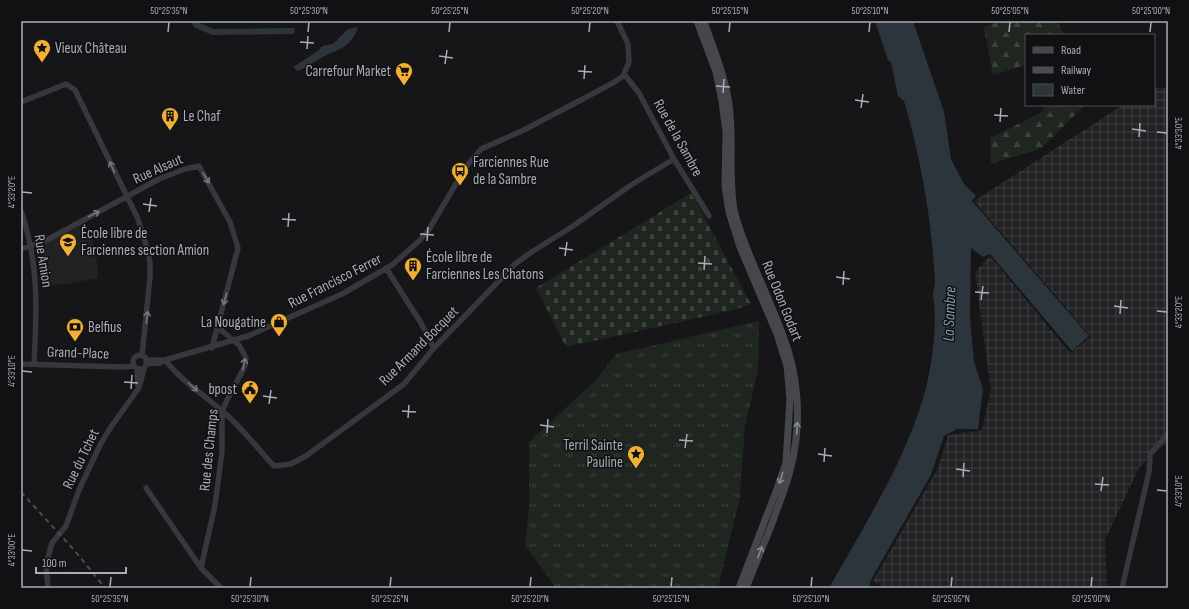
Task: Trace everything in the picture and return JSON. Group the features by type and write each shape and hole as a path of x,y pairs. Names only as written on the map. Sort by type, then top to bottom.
{"main road":[{"name":"Rue Odon Godart","path":"697,21 716,72 722,101 726,132 725,186 729,212 740,247 777,334 786,366 790,399 786,463 739,588"},
{"name":"Rue Odon Godart","path":"704,21 722,71 729,104 731,128 731,186 735,211 745,244 783,334 791,358 796,384 798,411 796,439 785,488 746,588"}],"street":[{"path":"617,21 628,44 629,62 624,74"},
{"name":"Rue de la Sambre","path":"624,74 639,93 674,159 709,216"},
{"name":"Rue Francisco Ferrer","path":"145,364 212,348 254,334 342,294 386,268 419,241 428,231 466,167 481,149 524,130 613,83 624,74"},
{"path":"21,102 66,84 75,90 126,198 138,219 150,263 142,356 145,364"},
{"name":"Rue Armand Bocquet","path":"165,360 230,418 274,466 292,464 332,438 404,384 434,348 515,264 573,226 631,185 674,159"},
{"name":"Rue Alsaut","path":"21,249 45,241 159,179 185,169 198,166 230,222 238,248 212,348"},
{"name":"Rue Amion","path":"21,211 31,246 37,291 34,364"},
{"path":"386,268 421,323 434,348"},
{"path":"219,321 222,331 234,341"},
{"name":"Rue des Champs","path":"201,568 215,505 222,452 222,412 245,366 246,358 243,350 234,341"},
{"path":"138,389 134,359 137,356 142,356"},
{"name":"Grand-Place","path":"21,364 122,367 135,367 145,364"},
{"name":"Rue du Tchet","path":"48,588 46,565 48,552 52,543 66,526 78,490 101,443 138,389 145,364"},
{"path":"1122,588 1150,472 1150,454 1168,434"},
{"path":"146,488 201,568 221,588"}],"shaded area":[{"path":"1155,87 1168,89 1168,441 1139,468 1105,540 1107,588 885,588 873,581 938,468 948,435 982,430 991,390 975,272 990,256 1070,353 1091,337 974,201 1121,106 1155,106"},
{"name":"École libre de Farciennes section Amion","path":"86,221 96,252 98,278 66,284 44,285 39,246"}],"green space":[{"path":"1001,21 1057,21 1064,34 1025,34 1025,65 993,75 984,27"},
{"path":"1042,106 1084,106 1042,148 991,164 990,138 1044,111"},
{"path":"691,193 751,304 734,310 566,347 536,288"},
{"name":"Terril Sainte Pauline","path":"759,321 758,370 745,426 740,497 718,588 556,588 525,545 529,509 529,442 597,379 616,354"}],"water":[{"name":"La Sambre","path":"875,21 913,21 944,112 951,159 964,184 976,196 972,201 1089,336 1072,351 990,254 983,257 971,248 970,319 974,362 983,389 978,429 957,429 944,436 931,475 873,576 868,588 829,588 875,507 903,451 925,392 934,341 934,259 925,190 916,145 904,101 898,96 891,62 888,60"},
{"path":"358,27 352,39 344,46 298,71 293,67 318,51 322,46 333,44 348,29"}],"waterway":[{"path":"194,21 196,25 213,32 292,31"}],"railway":[{"path":"21,492 75,551 105,588"}],"place":[{"name":"Vieux Château","path":"42,63"},
{"name":"Carrefour Market","path":"404,86"},
{"name":"Le Chaf","path":"170,131"},
{"name":"Farciennes Rue de la Sambre","path":"460,186"},
{"name":"École libre de Farciennes section Amion","path":"68,257"},
{"name":"École libre de Farciennes Les Chatons","path":"413,281"},
{"name":"La Nougatine","path":"279,337"},
{"name":"Belfius","path":"75,342"},
{"name":"bpost","path":"250,404"},
{"name":"Terril Sainte Pauline","path":"636,469"}]}
